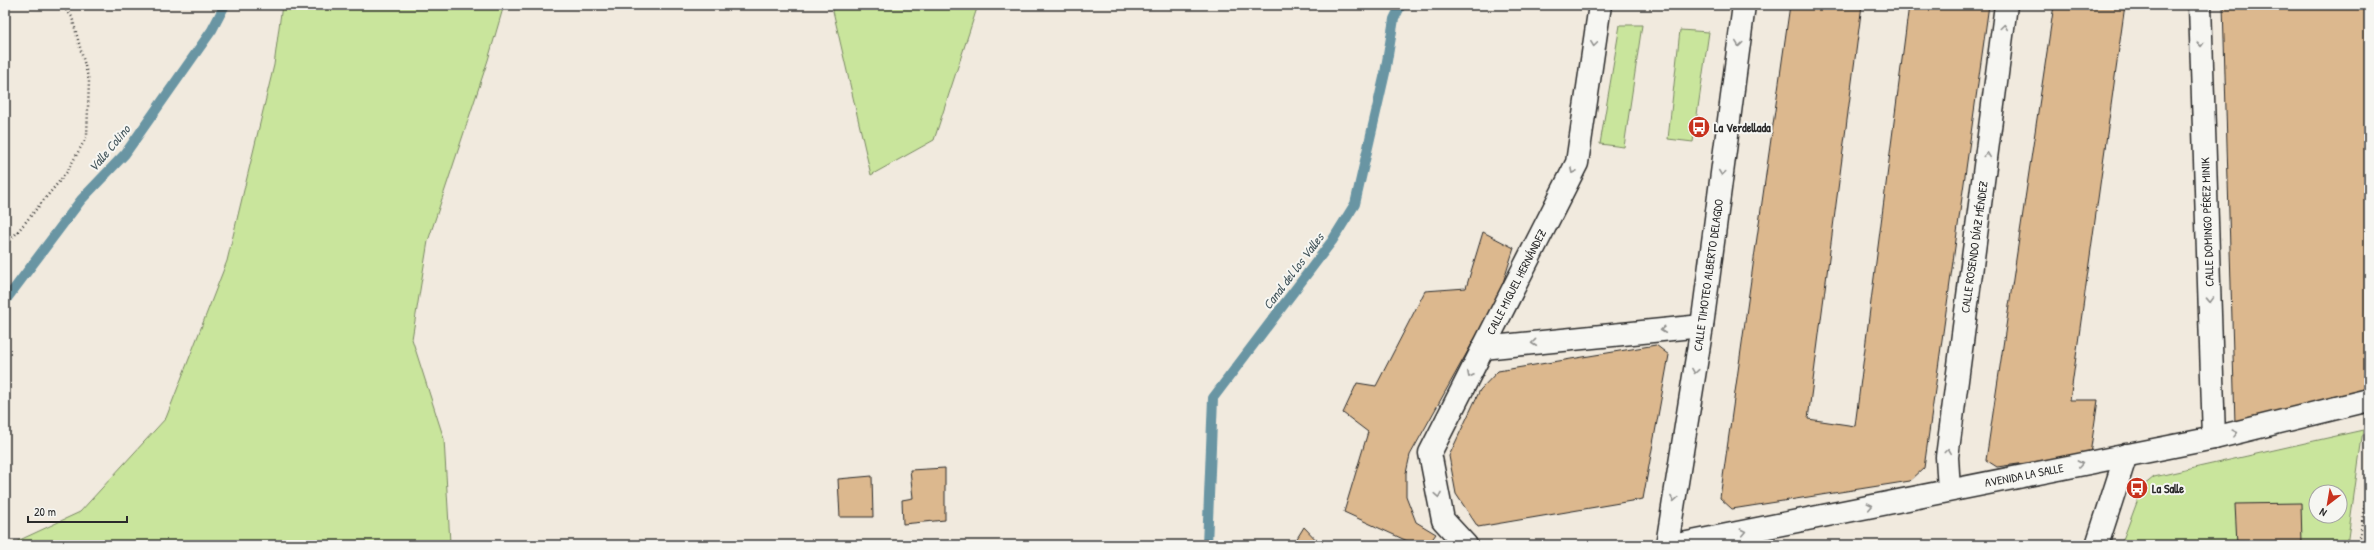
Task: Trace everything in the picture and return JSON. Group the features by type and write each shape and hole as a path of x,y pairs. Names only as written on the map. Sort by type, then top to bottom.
{"street":[{"name":"CALLE MIGUEL HERNÁNDEZ","path":"1466,545 1443,520 1430,454 1577,163 1600,5"},
{"name":"CALLE TIMOTEO ALBERTO DELAGDO","path":"1667,545 1702,326 1744,5"},
{"name":"CALLE ROSENDO DÍAZ MÉNDEZ","path":"1948,490 1947,457 2006,5"},
{"name":"CALLE DOMINGO PÉREZ MINIK","path":"2200,5 2214,438"},
{"path":"1483,348 1702,326"},
{"name":"AVENIDA LA SALLE","path":"1677,545 2214,438 2369,400"},
{"path":"2096,545 2126,455"}],"path":[{"path":"5,247 67,172 87,136 89,81 72,17 62,5"},
{"path":"2360,545 2369,468"}],"green space":[{"path":"282,5 504,5 488,60 428,241 412,339 444,439 450,543 452,545 9,545 80,512 166,418 227,261 274,65"},
{"path":"836,5 978,5 934,140 871,175 833,11"},
{"path":"1620,25 1642,25 1624,147 1600,144"},
{"path":"1680,30 1709,32 1693,142 1668,139"},
{"path":"2363,430 2347,545 2121,545 2143,486 2154,477"}],"building":[{"path":"1790,5 1862,5 1808,419 1855,426 1909,5 1989,5 1924,468 1910,481 1732,509 1720,498"},
{"path":"2054,5 2125,5 2070,400 2098,400 2090,454 1997,467 1986,460"},
{"path":"2223,5 2369,5 2369,389 2235,424"},
{"path":"1483,232 1514,248 1499,295 1410,455 1406,473 1406,496 1416,522 1436,534 1428,545 1416,545 1344,512 1368,432 1343,413 1357,383 1376,386 1425,291 1466,288"},
{"path":"1656,345 1669,355 1643,499 1478,527 1456,494 1449,456 1480,390 1498,371"},
{"path":"945,468 945,520 903,524 902,500 913,498 910,470"},
{"path":"872,476 873,517 840,517 838,479"},
{"path":"2301,503 2302,545 2237,545 2235,504"},
{"path":"1304,527 1321,545 1293,545"}],"waterway":[{"name":"Valle Colino","path":"5,301 81,200 125,154 212,30 225,5"},
{"name":"Canal del los Valles","path":"1207,545 1213,398 1332,241 1355,204 1385,73 1394,19 1401,5"}],"place":[{"name":"La Verdellada","path":"1699,127"},
{"name":"La Salle","path":"2137,488"}]}
